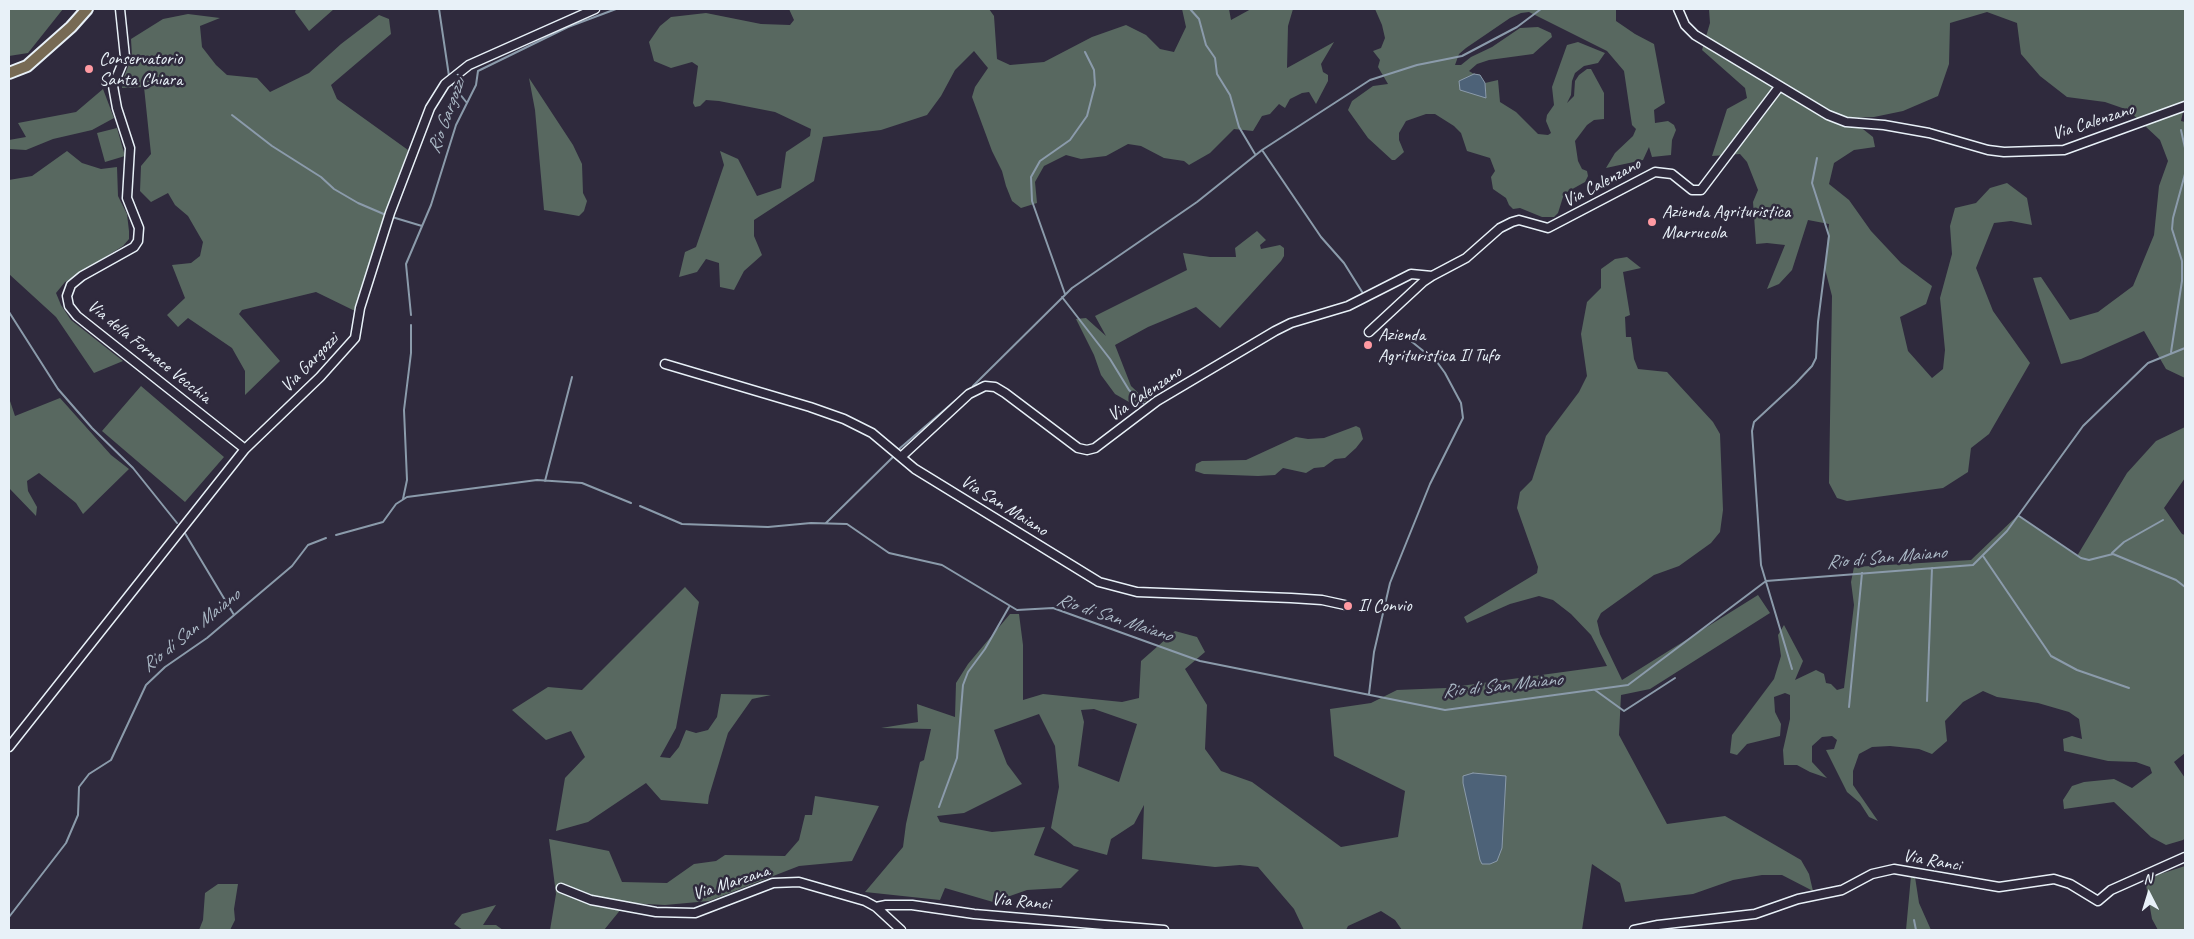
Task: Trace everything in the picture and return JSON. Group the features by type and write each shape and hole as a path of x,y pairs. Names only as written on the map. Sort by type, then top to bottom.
{"main road":[{"path":"9,73 27,66 87,9"}],"street":[{"name":"Via della Fornace Vecchia","path":"120,9 125,57 113,86 116,108 130,148 127,198 139,228 139,236 134,247 96,267 71,285 67,296 70,306 77,316 245,449"},
{"name":"Via Gargozzi","path":"9,747 201,502 245,449 320,376 355,338 360,308 390,213 426,116 445,84 469,65 497,54 548,28 595,9"},
{"name":"Via Calenzano","path":"1678,9 1690,31 1779,87 1828,115 1846,122 1884,124 1929,133 1988,150 2004,152 2064,150 2185,106"},
{"name":"Via Calenzano","path":"1369,332 1423,282 1466,258 1500,228 1512,222 1520,220 1548,228 1650,173 1662,172 1672,174 1692,190 1701,190 1779,87"},
{"name":"Via Calenzano","path":"901,457 969,394 985,386 995,387 1005,393 1078,448 1087,450 1095,448 1138,413 1275,331 1291,323 1348,306 1411,274 1432,276"},
{"name":"Via San Maiano","path":"665,364 844,419 872,433 915,469 1099,582 1137,592 1291,598 1322,600 1346,605"},
{"name":"Via Ranci","path":"1634,930 1658,925 1754,914 1798,899 1842,890 1872,874 1894,869 1999,888 2054,879 2070,884 2092,900 2098,901 2111,890 2185,856"},
{"name":"Via Marzana","path":"561,888 591,900 656,912 695,912 773,883 793,881 852,896 876,907 901,930"},
{"name":"Via Ranci","path":"876,907 886,904 912,905 974,914 1164,930"}],"green space":[{"path":"9,9 63,9 28,53 9,56"},
{"path":"296,9 334,9 309,31 295,12"},
{"path":"789,9 989,9 994,16 997,59 1010,65 1044,62 1092,37 1126,25 1146,35 1160,49 1174,52 1186,27 1182,9 1229,9 1231,20 1251,9 1293,9 1288,26 1287,68 1334,42 1321,64 1323,72 1328,75 1328,81 1316,104 1309,92 1290,99 1285,108 1279,104 1270,114 1262,116 1253,131 1234,129 1210,153 1189,165 1184,161 1164,158 1141,146 1128,144 1106,156 1081,159 1066,155 1044,166 1035,182 1037,203 1021,208 1012,201 972,97 975,87 988,68 974,51 955,70 941,96 927,115 881,130 823,137 814,181 754,220 754,236 762,255 744,271 734,290 720,287 719,263 706,259 697,272 679,277 685,252 696,247 724,165 720,151 738,159 757,196 781,188 786,152 810,136 811,129 775,112 719,101 706,100 700,106 695,107 693,103 698,66 692,62 671,68 654,61 649,42 660,26 671,17 706,13 761,24 790,25 794,20"},
{"path":"1375,9 1616,9 1616,21 1654,44 1665,103 1654,110 1655,123 1668,121 1674,125 1676,130 1672,140 1671,155 1652,157 1649,147 1643,160 1606,168 1615,153 1633,136 1636,129 1632,125 1624,71 1607,51 1529,12 1510,18 1466,48 1459,54 1455,65 1461,65 1520,28 1538,27 1551,33 1552,37 1533,54 1489,60 1477,64 1469,71 1474,74 1471,77 1486,98 1485,83 1498,80 1500,102 1516,112 1538,134 1548,135 1551,133 1546,121 1547,115 1554,105 1552,87 1567,45 1578,42 1605,53 1598,63 1584,66 1575,73 1572,81 1571,95 1567,103 1574,96 1575,81 1579,75 1587,69 1591,69 1604,93 1604,119 1594,120 1587,125 1575,141 1578,161 1582,169 1587,171 1588,176 1585,182 1567,192 1563,197 1558,213 1554,217 1542,217 1520,208 1513,209 1506,198 1493,189 1491,177 1495,171 1490,158 1467,151 1461,133 1454,126 1435,114 1426,114 1406,121 1399,133 1399,140 1404,152 1395,160 1392,160 1368,138 1348,110 1352,101 1373,86 1388,84 1378,67 1380,60 1373,51 1381,48 1385,38"},
{"path":"1709,9 2185,9 2185,103 2181,121 2185,122 2185,378 2166,369 2144,331 2081,359 2061,364 2033,278 2041,277 2070,320 2098,312 2133,286 2154,235 2159,186 2168,161 2160,140 2128,110 2105,102 2067,97 2040,76 2021,54 2017,23 1987,12 1950,23 1949,64 1938,96 1903,111 1874,117 1849,118 1873,137 1875,147 1854,150 1834,163 1829,184 1849,200 1871,231 1901,263 1932,286 1926,304 1900,317 1908,351 1932,378 1943,369 1945,350 1940,298 1952,254 1950,226 1955,208 1976,203 1990,188 2007,183 2027,198 2032,225 2011,221 1994,223 1976,268 1993,311 2030,363 1989,434 1971,448 1968,472 1943,488 1847,501 1837,498 1829,483 1832,296 1825,269 1829,224 1808,220 1792,270 1779,284 1767,289 1785,245 1756,244 1753,202 1758,190 1747,162 1740,154 1712,156 1727,109 1747,98 1745,88 1702,50 1710,23"},
{"path":"188,14 220,18 200,26 202,47 216,65 227,75 257,78 270,92 309,73 341,44 379,15 389,19 391,34 331,85 337,99 408,150 355,311 316,292 242,310 239,314 280,361 245,395 245,371 232,348 188,318 178,327 167,315 185,298 172,265 191,263 200,256 203,242 188,216 175,205 168,193 151,202 140,191 141,166 151,154 144,87 122,88 123,79 132,57 131,39 163,19"},
{"path":"529,78 573,145 582,164 583,193 587,201 584,211 579,216 544,210 535,110"},
{"path":"103,89 114,118 92,130 53,139 26,150 9,149 9,140 26,137 18,123 76,112"},
{"path":"117,128 125,156 105,162 97,133"},
{"path":"67,151 82,163 101,169 117,167 118,196 127,214 129,239 123,246 65,282 56,293 71,320 123,361 94,373 56,317 9,274 9,180 32,176"},
{"path":"1257,231 1266,240 1260,245 1261,249 1280,245 1284,248 1284,256 1281,261 1220,328 1196,307 1148,327 1115,345 1131,386 1147,401 1136,406 1115,394 1101,375 1094,355 1076,319 1086,318 1106,336 1095,316 1187,270 1183,253 1210,257 1236,257 1235,248"},
{"path":"1627,257 1641,268 1623,272 1630,315 1625,317 1626,337 1631,337 1634,359 1638,369 1667,372 1713,422 1720,434 1723,510 1720,532 1711,543 1679,566 1654,575 1601,613 1597,621 1600,634 1622,680 1758,595 1770,613 1650,689 1621,695 1619,735 1667,824 1725,816 1801,860 1809,874 1813,891 1782,875 1762,875 1733,880 1693,894 1625,902 1620,883 1592,864 1582,930 1402,930 1395,920 1381,911 1348,926 1346,930 1304,930 1294,909 1258,867 1240,865 1215,867 1142,859 1144,805 1134,824 1111,839 1107,855 1074,846 1051,828 1059,787 1055,746 1039,714 994,730 1007,764 1022,784 964,813 937,816 940,822 992,832 1045,827 1034,855 1079,870 1061,888 1027,890 993,902 945,888 940,900 865,892 903,847 906,824 920,762 924,760 931,729 881,728 918,722 917,704 955,717 956,683 968,664 1010,614 1019,614 1023,645 1023,700 1043,694 1122,702 1139,698 1141,661 1175,631 1197,637 1205,652 1185,669 1207,705 1205,749 1221,771 1252,782 1341,847 1398,837 1405,791 1334,756 1330,709 1371,703 1397,690 1446,688 1607,666 1591,635 1571,614 1553,600 1539,596 1510,604 1467,623 1464,617 1537,573 1538,567 1517,508 1520,492 1532,480 1546,436 1579,392 1587,376 1581,334 1587,302 1601,288 1601,269 1615,259","holes":["1094,709 1137,724 1119,782 1078,766 1084,722 1081,710"]},
{"path":"141,386 224,457 185,502 102,431"},
{"path":"9,398 15,416 60,398 111,455 129,469 83,514 76,503 39,473 27,481 28,491 37,507 36,516 9,488"},
{"path":"1356,426 1360,428 1363,439 1356,448 1345,458 1335,459 1324,467 1314,468 1306,473 1283,468 1275,475 1258,476 1204,474 1195,471 1196,464 1202,461 1246,460 1296,437 1308,439 1324,438"},
{"path":"2185,427 2185,478 2164,508 2182,534 2185,535 2185,753 2174,762 2185,778 2185,838 2183,840 2166,845 2151,837 2114,802 2064,809 2063,800 2072,786 2084,782 2114,779 2132,788 2152,773 2150,767 2136,762 2108,761 2064,751 2063,739 2072,736 2082,739 2079,719 2069,712 2038,703 1997,697 1983,691 1963,702 1945,721 1947,741 1932,754 1919,749 1890,746 1872,747 1859,754 1853,771 1853,785 1878,821 1869,817 1860,803 1847,792 1826,750 1834,749 1837,740 1832,736 1822,737 1812,746 1812,762 1827,778 1797,765 1784,765 1783,750 1790,719 1790,695 1785,693 1774,697 1775,712 1781,724 1780,736 1747,744 1737,755 1730,753 1732,735 1774,679 1781,656 1778,635 1784,625 1803,661 1795,680 1816,670 1824,674 1826,683 1831,684 1837,690 1844,688 1854,605 1851,582 1854,567 1971,560 2018,515 2077,556 2127,473 2156,441"},
{"path":"685,587 699,602 676,728 660,757 670,758 679,747 686,730 696,733 708,730 717,717 721,694 771,695 752,699 728,733 708,804 661,800 646,783 588,822 556,831 565,778 585,757 571,731 546,740 512,710 548,687 582,690"},
{"path":"815,796 879,806 852,861 799,866 709,901 665,905 626,903 604,930 550,930 556,894 549,839 609,851 622,882 667,883 694,864 716,861 725,855 785,856 799,840 805,815 812,815"},
{"path":"2185,866 2185,930 2158,930 2152,919 2145,879"},
{"path":"1911,876 1915,877 1919,903 1931,930 1906,930"},
{"path":"218,884 238,884 234,909 235,920 230,930 199,930 203,920 205,893"},
{"path":"496,905 483,925 496,925 503,930 463,930 454,924 462,914"}],"water":[{"path":"1474,74 1480,75 1485,83 1486,98 1460,90 1459,81"},
{"path":"1473,773 1506,776 1502,848 1497,861 1490,864 1482,864 1480,860 1463,783 1463,776"}],"waterway":[{"path":"439,9 449,76"},
{"name":"Rio Gargozzi","path":"411,315 406,264 431,205 456,125 476,85 478,71 568,27 616,9"},
{"path":"1190,9 1199,19 1206,45 1215,58 1217,74 1230,95 1239,127 1255,154"},
{"path":"973,386 1072,288 1197,202 1262,150 1370,80 1417,65 1462,56 1517,27 1541,9"},
{"path":"1065,294 1032,201 1031,177 1040,161 1070,140 1087,116 1095,85 1094,70 1085,52"},
{"path":"451,83 467,103"},
{"path":"232,115 272,146 321,177 334,189 358,203 386,215"},
{"path":"2181,130 2185,148"},
{"path":"1262,150 1321,237 1344,263 1364,295"},
{"path":"1792,669 1761,565 1752,431 1754,422 1795,384 1812,366 1816,358 1818,322 1829,236 1812,183 1817,158"},
{"path":"2171,352 2182,281 2182,261 2172,229 2173,218 2185,174"},
{"path":"392,217 422,226"},
{"path":"1062,297 1110,359 1129,390 1143,403"},
{"path":"9,312 58,389 92,428 133,468 177,523"},
{"name":"Rio Gargozzi","path":"403,499 407,480 404,410 411,353 411,325"},
{"path":"1369,694 1374,652 1390,583 1430,484 1463,418 1461,403 1437,362 1401,333"},
{"name":"Rio di San Maiano","path":"640,506 682,524 768,527 811,523 847,524 889,553 942,565 1017,610 1053,608 1200,661 1445,710 1628,685 1766,581 1973,565 2007,531 2083,426 2148,363 2185,348"},
{"path":"545,481 572,377"},
{"path":"899,449 956,400"},
{"path":"826,523 895,455"},
{"name":"Rio di San Maiano","path":"336,535 383,522 396,504 407,497 537,480 582,483 631,503"},
{"path":"2019,516 2081,558 2089,560 2113,554 2176,580 2185,587"},
{"path":"2112,553 2124,542 2163,520"},
{"path":"183,530 234,615"},
{"name":"Rio di San Maiano","path":"9,917 66,843 78,815 79,787 89,774 111,760 146,685 165,667 207,638 292,566 308,545 326,538"},
{"path":"1983,556 2051,656 2077,670 2129,688"},
{"path":"1927,701 1932,568"},
{"path":"1849,707 1862,573"},
{"path":"939,807 957,758 963,685 968,672 985,649 1009,607"},
{"path":"1595,690 1624,711 1675,678"},
{"path":"1914,920 1916,930"}],"place":[{"name":"Conservatorio Santa Chiara","path":"89,69"},
{"name":"Azienda Agrituristica Marrucola","path":"1652,222"},
{"name":"Azienda Agrituristica Il Tufo","path":"1368,345"},
{"name":"Il Convio","path":"1348,606"}]}
